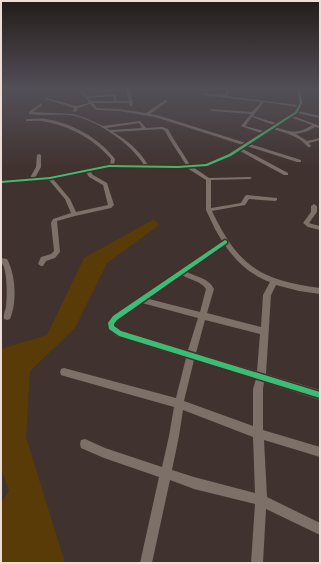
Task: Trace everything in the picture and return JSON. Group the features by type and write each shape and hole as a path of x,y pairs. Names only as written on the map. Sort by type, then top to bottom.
{"street":[{"path":"52,122 51,120 55,116"},
{"path":"76,116 102,127 123,140 139,154 147,167"},
{"path":"159,116 162,127 165,129 190,167 208,179 250,178"},
{"path":"160,116 193,126 217,136 299,161"},
{"path":"251,116 244,126 265,133"},
{"path":"255,116 306,142 309,146"},
{"path":"1,182 50,178 112,166 190,167 212,163 240,149 290,116"},
{"path":"291,116 320,127"},
{"path":"27,120 52,122 77,131 92,140 108,153 113,159 112,166"},
{"path":"102,127 141,122 145,129"},
{"path":"291,134 307,130 315,125"},
{"path":"109,131 165,129"},
{"path":"306,142 320,139"},
{"path":"240,149 286,174"},
{"path":"33,180 32,176 36,173 40,161 39,155"},
{"path":"41,264 43,259 53,256 58,252 54,222 74,214 109,207 112,205 105,184 92,176 87,170"},
{"path":"50,178 65,196 74,214"},
{"path":"208,179 210,188 209,210 224,242 248,268 274,281 320,291"},
{"path":"209,210 243,204 247,197 275,199"},
{"path":"314,206 314,212 306,223 310,226 320,228"},
{"path":"224,242 112,321 111,325 113,330 118,333 320,395"},
{"path":"1,260 5,261 8,266 11,298 10,313 8,317"},
{"path":"146,563 179,404 191,355 209,296 210,285 206,282 190,278 182,272"},
{"path":"257,563 262,500 258,389 261,376 267,295 274,281"},
{"path":"142,300 265,332"},
{"path":"64,372 179,404 259,432 268,437 320,452"},
{"path":"85,444 104,453 165,474 200,485 262,500 320,530"}],"shaded area":[{"path":"154,219 159,225 107,263 75,328 30,371 26,437 65,563 1,563 1,503 9,491 1,469 1,349 47,335 84,258"}],"cycle path":[{"path":"1,182 50,178 109,166 178,167 207,165 230,155 289,116"},
{"path":"225,242 115,318 111,323 111,327 119,333 320,395"}]}
